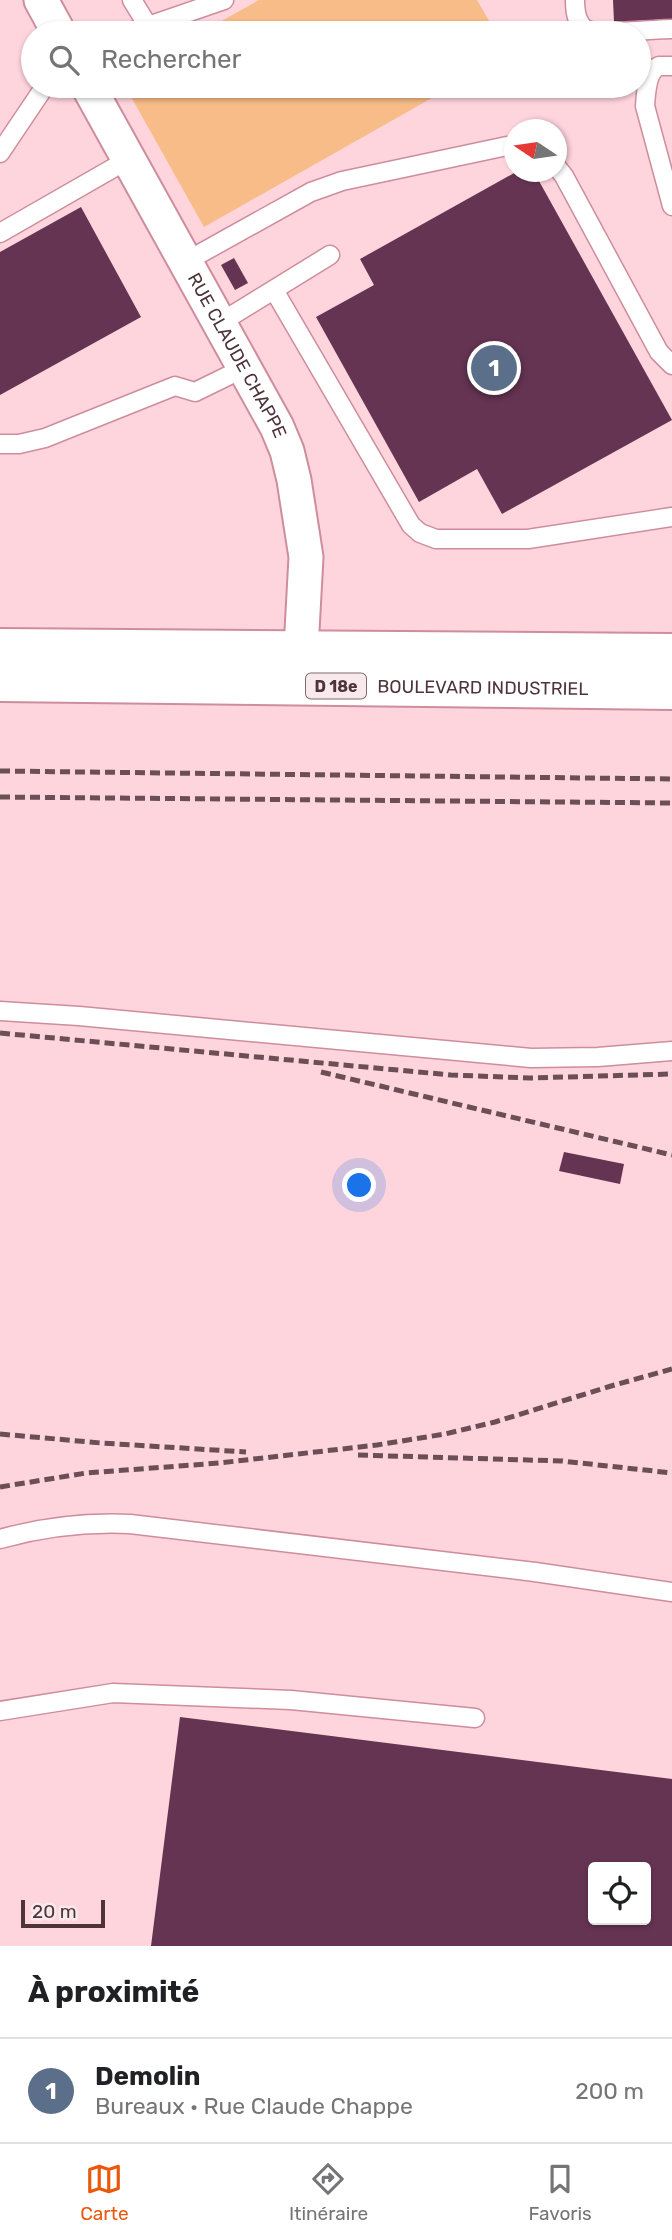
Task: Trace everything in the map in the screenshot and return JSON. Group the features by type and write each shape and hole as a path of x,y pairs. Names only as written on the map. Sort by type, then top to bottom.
{"main road":[{"name":"BOULEVARD INDUSTRIEL","path":"0,648 672,653"},
{"name":"BOULEVARD INDUSTRIEL","path":"0,682 672,690"}],"street":[{"path":"41,0 52,21"},
{"name":"RUE CLAUDE CHAPPE","path":"95,98 277,427 287,451 306,557 301,649"}],"lane":[{"path":"132,0 145,21"},
{"path":"163,21 224,0"},
{"path":"575,0 579,21"},
{"path":"651,30 672,29"},
{"path":"651,76 660,66 672,66"},
{"path":"0,153 37,98"},
{"path":"645,98 645,106 672,206"},
{"path":"185,262 311,192 342,181 504,147"},
{"path":"0,233 129,159"},
{"path":"567,182 659,352 672,365"},
{"path":"218,324 330,255"},
{"path":"274,290 411,525 420,533 436,538 528,539 672,517"},
{"path":"0,444 19,444 45,438 175,386 195,392 244,368"},
{"path":"0,1011 531,1058 598,1057 672,1051"},
{"path":"0,1539 62,1525 130,1524 535,1572 672,1592"},
{"path":"0,1711 113,1693 291,1700 475,1718"}],"shaded area":[{"path":"259,0 477,0 489,21 221,21"},
{"path":"132,98 432,98 204,227"}],"building":[{"path":"613,0 672,0 672,19 614,21"},
{"path":"504,179 504,182 540,182 672,420 502,514 477,469 419,502 316,317 374,285 360,259"},
{"path":"81,207 141,317 0,395 0,252"},
{"path":"234,258 248,283 235,290 221,265"},
{"path":"564,1152 624,1164 620,1184 559,1171"},
{"path":"180,1717 672,1779 672,1946 151,1946"}],"railway":[{"path":"0,771 672,779"},
{"path":"0,797 672,803"},
{"path":"0,1033 451,1075 529,1078 672,1074"},
{"path":"321,1072 672,1155"},
{"path":"0,1487 86,1473 219,1463 377,1445 445,1434 495,1422 672,1369"},
{"path":"0,1434 246,1452"},
{"path":"358,1455 562,1461 672,1473"}],"place":[{"name":"Demolin","path":"494,368"}]}
